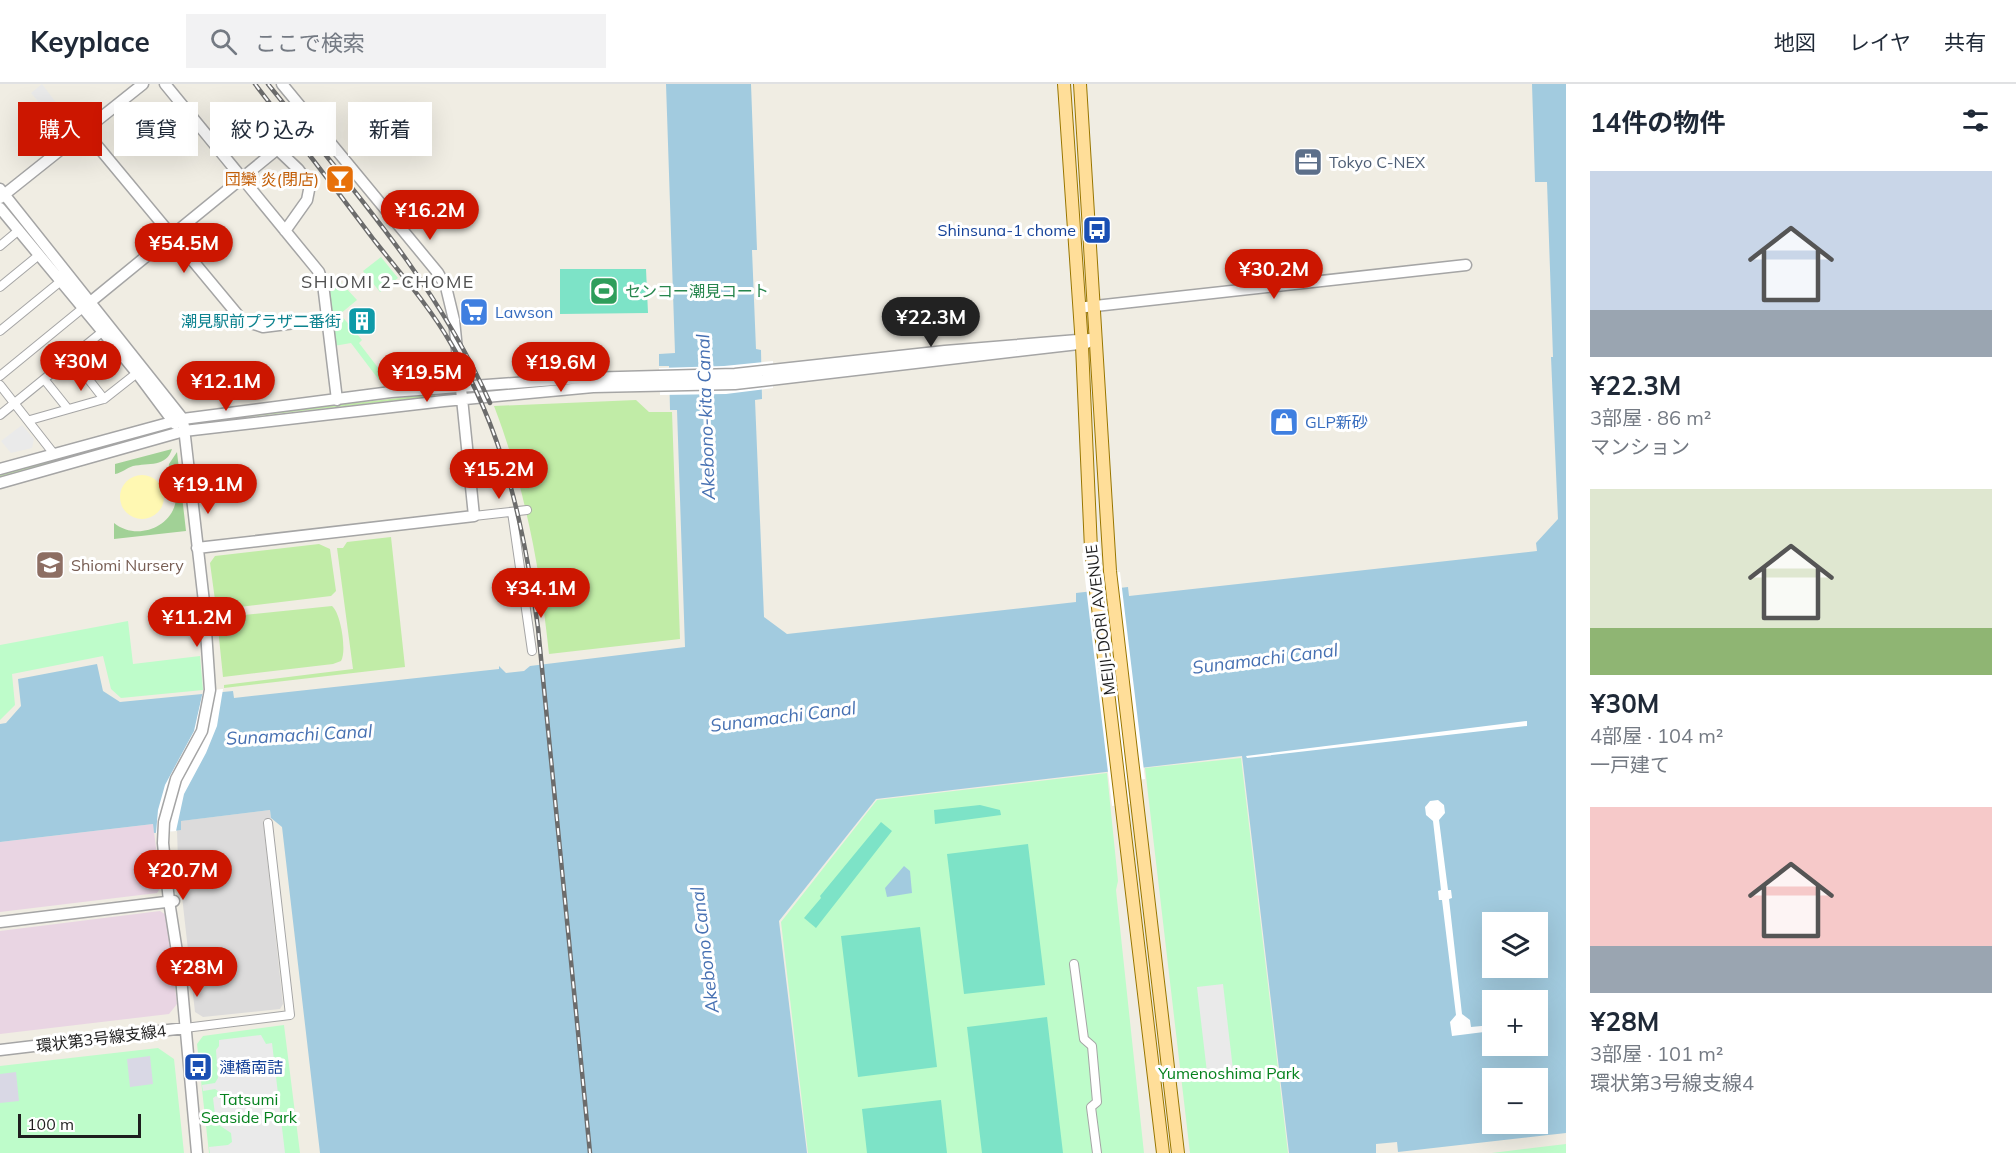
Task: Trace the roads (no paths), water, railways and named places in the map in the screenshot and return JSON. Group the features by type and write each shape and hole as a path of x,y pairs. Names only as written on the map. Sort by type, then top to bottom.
{"main road":[{"name":"MEIJI-DORI AVENUE","path":"1064,84 1082,341 1091,549 1163,1153"},
{"name":"MEIJI-DORI AVENUE","path":"1080,84 1110,571 1135,781 1143,875 1178,1153"}],"street":[{"path":"102,117 143,84"},
{"path":"165,84 321,277 337,400"},
{"path":"282,84 298,102"},
{"path":"336,148 438,273 446,287 454,320 474,516"},
{"path":"102,152 235,314 249,324 273,326 327,319"},
{"path":"52,156 2,194 184,431 213,690 211,724 180,785 166,833 185,1028 290,1015 268,823"},
{"path":"0,376 269,156"},
{"path":"284,156 310,185 307,200 285,231"},
{"path":"0,208 61,281 87,305 102,332 177,420"},
{"path":"0,246 19,230"},
{"path":"0,286 39,255"},
{"path":"1079,308 1466,265"},
{"path":"0,330 61,281"},
{"path":"0,415 102,332"},
{"path":"0,483 184,431 463,399 658,381 772,375 1096,340"},
{"path":"71,357 104,399"},
{"path":"30,420 104,399 136,373"},
{"path":"0,469 177,420 461,386 582,378 658,381"},
{"path":"44,379 68,409"},
{"path":"0,385 30,420 54,454"},
{"path":"197,548 527,510"},
{"path":"512,512 532,651"},
{"path":"0,922 171,901"},
{"path":"1074,964 1084,1039 1092,1046 1096,1102 1091,1107 1097,1153"},
{"name":"環状第3号線支線4","path":"0,1050 185,1028 197,1153"}],"water":[{"path":"666,84 751,84 757,250 752,250 756,349 761,350 762,399 755,400 764,617 787,634 1076,602 1076,593 1128,587 1129,596 1537,551 1536,543 1558,519 1547,182 1535,182 1532,84 1566,84 1566,1133 1398,1152 1397,1142 1376,1144 1376,1153 1289,1153 1242,756 876,799 779,921 807,1153 320,1153 282,827 271,818 270,810 181,821 181,830 154,833 153,824 0,842 0,724 6,723 21,706 18,679 97,664 103,691 120,702 233,691 234,698 499,669 499,666 506,673 524,671 530,666 685,647 677,410 670,410 669,366 659,366 659,354 675,353"},
{"path":"904,866 910,871 912,893 887,897 885,888"}],"railway":[{"path":"255,84 442,329 469,376 485,410 509,480 526,553 538,628 590,1153"},
{"path":"268,84 360,198 418,276 469,359 490,403"}],"place":[{"name":"Tokyo C-NEX","path":"1308,162"},
{"name":"団欒 炎(閉店)","path":"340,179"},
{"name":"Shinsuna-1 chome","path":"1097,230"},
{"name":"センコー潮見コート","path":"604,291"},
{"name":"Lawson","path":"474,312"},
{"name":"潮見駅前プラザ二番街","path":"362,321"},
{"name":"GLP新砂","path":"1284,422"},
{"name":"Shiomi Nursery","path":"50,565"},
{"name":"漣橋南詰","path":"198,1067"}],"district":[{"name":"SHIOMI 2-CHOME","path":"388,282"}],"water label":[{"name":"Akebono-kita Canal","path":"706,417"},
{"name":"Sunamachi Canal","path":"1265,659"},
{"name":"Sunamachi Canal","path":"783,717"},
{"name":"Sunamachi Canal","path":"299,735"},
{"name":"Akebono Canal","path":"705,950"}],"park label":[{"name":"Yumenoshima Park","path":"1229,1073"},
{"name":"Tatsumi Seaside Park","path":"249,1108"}]}
